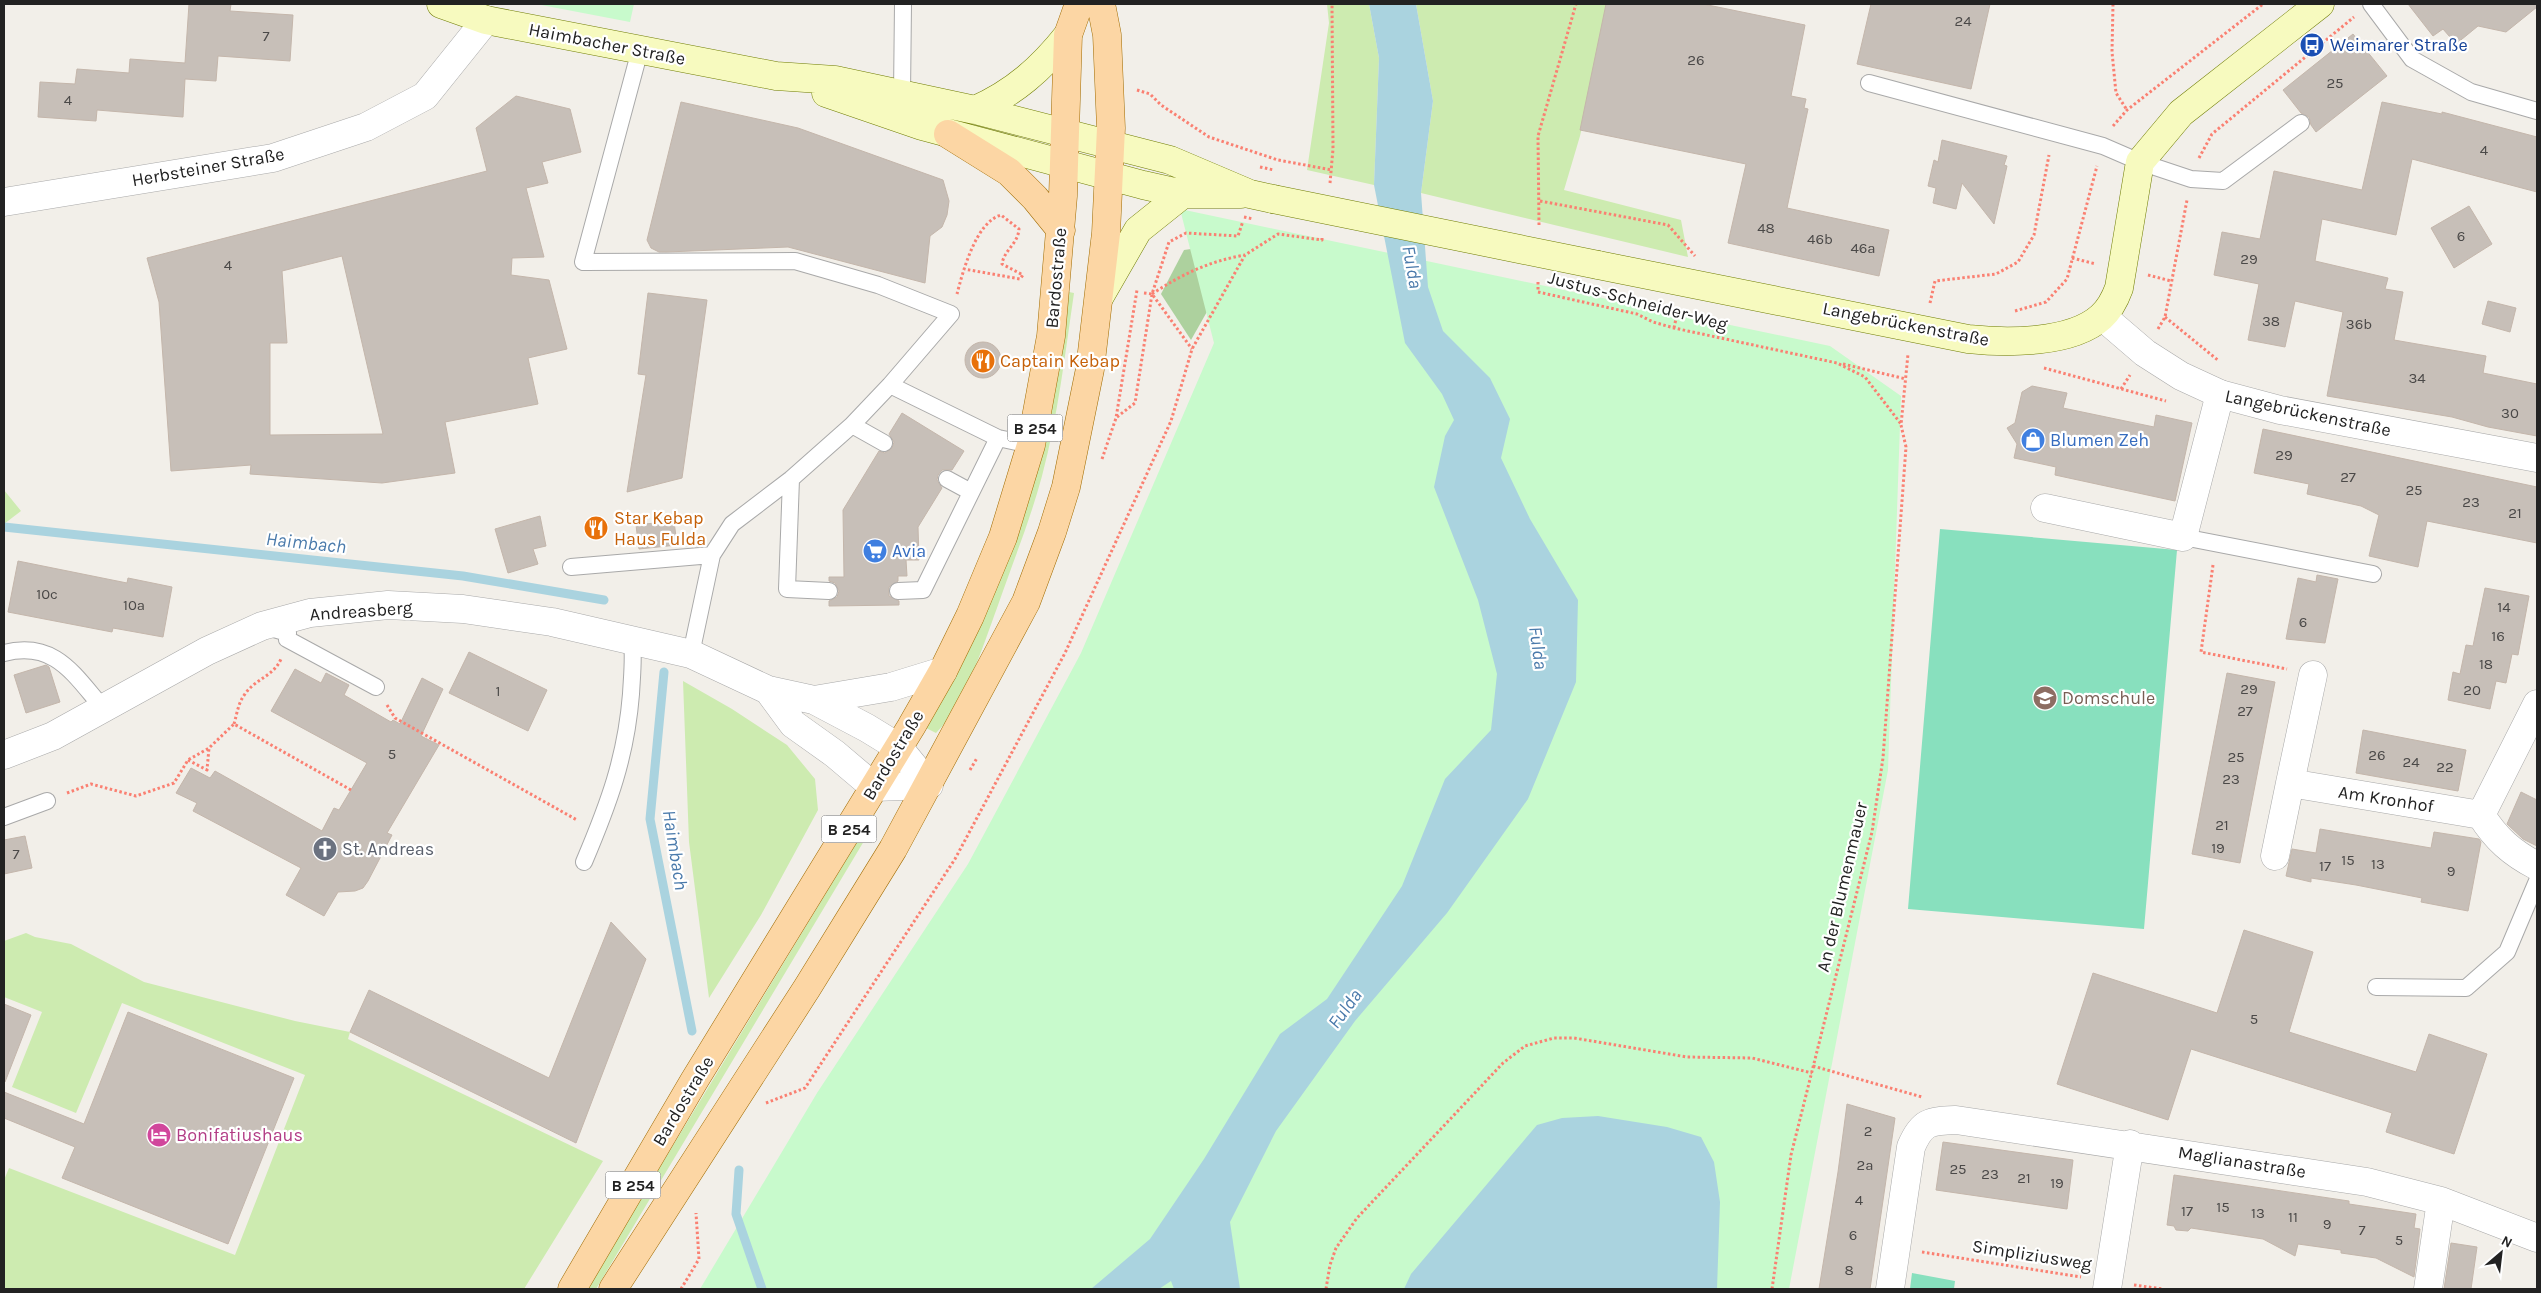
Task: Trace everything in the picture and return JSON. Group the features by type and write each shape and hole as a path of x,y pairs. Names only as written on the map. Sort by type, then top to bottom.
{"main road":[{"name":"Haimbacher Straße","path":"441,4 486,20 776,76 835,80 975,110 1110,144"},
{"name":"B 254","path":"1064,164 1068,35 1079,4"},
{"path":"1101,4 1107,35 1110,176"},
{"path":"2103,316 2113,304 2119,288 2140,162 2181,113 2310,7"},
{"path":"975,110 1020,85 1049,60 1068,35"},
{"name":"Haimbacher Straße","path":"776,76 948,134 1110,176"},
{"path":"948,134 1009,172 1035,198 1061,230"},
{"name":"Langebrückenstraße","path":"1110,144 1170,160 1256,203"},
{"name":"Bardostraße","path":"572,1289 694,1081 898,748 942,671 970,616 1003,537 1031,445 1051,336 1061,230 1064,164"},
{"name":"B 254","path":"613,1289 807,988 893,849 1026,602 1052,532 1066,487 1077,441 1100,296 1110,176"},
{"name":"Langebrückenstraße","path":"1110,176 1183,194 1256,203 1598,265 1994,342 2019,341 2077,331 2090,326 2103,316"},
{"path":"1100,296 1138,230 1183,194"}],"street":[{"name":"Herbsteiner Straße","path":"4,202 273,158 366,127 425,96 486,20"},
{"name":"Langebrückenstraße","path":"2103,316 2145,353 2181,376 2217,403 2271,408 2537,458"},
{"path":"2045,508 2183,537 2217,403"},
{"name":"Andreasberg","path":"4,755 53,736 207,651 262,626 310,613 388,605 463,609 552,622 691,654 768,690 814,700 867,728 898,748 928,784"},
{"name":"Andreasberg","path":"814,700 891,688 942,671"},
{"path":"2275,856 2313,674"},
{"name":"Andreasberg","path":"768,690 794,724 835,754 874,787"},
{"path":"2537,704 2481,815 2496,838 2515,854 2537,866"},
{"name":"Am Kronhof","path":"2290,783 2481,815"},
{"path":"874,787 928,784"},
{"name":"Maglianastraße","path":"1940,1121 1956,1120 2130,1144 2368,1182 2441,1201 2537,1238"},
{"path":"1890,1289 1911,1147 1917,1133 1925,1124 1940,1121"},
{"path":"2107,1285 2130,1144"},
{"path":"2428,1289 2441,1201"}],"lane":[{"path":"902,94 903,4"},
{"path":"2370,4 2412,59 2471,92 2537,111"},
{"path":"640,50 583,262 795,261 878,285 952,314 852,425 791,478 732,524 712,555 691,654"},
{"path":"1869,83 2103,146 2140,162 2191,179 2223,181 2301,123"},
{"path":"890,385 998,438 1031,445"},
{"path":"852,425 884,443"},
{"path":"898,591 923,590 998,438"},
{"path":"791,478 787,590 829,591"},
{"path":"947,479 971,492"},
{"path":"2183,537 2373,574"},
{"path":"571,567 712,555"},
{"path":"262,626 288,633 287,639 376,687"},
{"path":"584,862 608,806 628,734 634,656 632,640"},
{"path":"4,653 18,650 50,655 72,670 103,708"},
{"path":"4,817 47,801"},
{"path":"2376,987 2466,988 2507,952 2537,881"}],"path":[{"path":"1329,188 1332,170 1332,4"},
{"path":"1539,228 1538,136 1576,4"},
{"path":"2112,4 2112,52 2116,93 2127,110"},
{"path":"2010,312 2046,302 2067,279 2106,133 2127,110 2264,4"},
{"path":"1137,90 1150,94 1161,105 1209,137 1278,160 1332,170"},
{"path":"1930,303 1936,281 1996,274 2018,262 2034,235 2050,155 2065,149 2075,139"},
{"path":"1540,201 1668,225 1698,260"},
{"path":"1138,284 1116,418 1135,404 1152,294 1169,242 1186,233 1238,236 1256,203"},
{"path":"952,314 964,268 981,231 994,217 1000,215 1019,230 1018,236 1006,252 1002,264 1023,275 1020,279 964,268"},
{"path":"1144,293 1152,294 1183,274 1223,258 1245,255 1278,234 1322,240 1323,232"},
{"path":"761,1105 806,1088 955,859 1065,653 1171,421 1192,349 1245,255"},
{"path":"2072,258 2095,263"},
{"name":"Justus-Schneider-Weg","path":"1538,274 1538,292 1637,314 1652,322 1674,328 1837,363 1865,377 1884,400"},
{"path":"2148,276 2171,281"},
{"path":"1152,294 1192,349"},
{"path":"1922,301 1939,304"},
{"path":"1674,328 1678,306"},
{"path":"2165,317 2227,366"},
{"name":"An der Blumenmauer","path":"1772,1289 1791,1156 1872,832 1883,758 1906,447 1901,425 1909,348"},
{"path":"1837,363 1906,379"},
{"path":"2037,367 2121,389 2217,403"},
{"path":"2121,389 2130,374"},
{"name":"An der Blumenmauer","path":"1884,400 1901,425"},
{"path":"2216,544 2201,652 2313,674"},
{"path":"85,786 91,784 136,796 174,784 188,760 209,748 234,724 239,704 245,693 277,669 283,651"},
{"path":"376,687 395,718 597,831"},
{"path":"234,724 351,790"},
{"path":"188,760 207,770 209,748"},
{"path":"1326,1289 1330,1265 1336,1248 1357,1218 1503,1063 1525,1046 1554,1038 1574,1038 1687,1056 1752,1058 1812,1073"},
{"path":"1813,1066 1922,1097 1932,1103 1940,1121"},
{"path":"681,1289 699,1259 696,1212"},
{"name":"Simpliziusweg","path":"1897,1248 2107,1285 2163,1289"}],"green space":[{"path":"536,4 634,4 630,22"},
{"path":"1327,4 1369,4 1379,58 1374,185 1307,170 1329,23"},
{"path":"1416,4 1610,4 1580,136 1564,190 1681,220 1688,257 1421,193 1433,101"},
{"path":"1180,209 1830,346 1901,396 1888,770 1789,1289 700,1289 817,1093 968,864 1081,653 1214,343"},
{"path":"1205,247 1234,264 1191,340 1161,294 1184,250"},
{"path":"1069,292 1074,293 1061,385 1048,453 1037,493 972,675 955,707 936,733 926,728 1007,563 1022,522 1048,434"},
{"path":"4,490 21,511 4,524"},
{"path":"1940,529 2177,550 2144,929 1908,909"},
{"path":"683,681 732,709 787,745 815,779 818,810 761,915 709,998 689,842"},
{"path":"865,829 870,831 596,1289 586,1289"},
{"path":"26,933 35,937 71,944 144,982 295,1021 350,1032 348,1039 603,1161 524,1289 4,1289 4,1180 9,1168 235,1255 305,1075 122,1003 76,1113 12,1087 42,1012 4,997 4,941"},
{"path":"1912,1273 1955,1281 1954,1289 1910,1289"}],"water":[{"name":"Fulda","path":"1369,4 1416,4 1433,101 1421,193 1428,287 1443,331 1490,378 1510,419 1501,458 1530,519 1578,600 1576,682 1528,799 1447,913 1355,1021 1276,1131 1230,1222 1240,1289 1174,1289 1171,1281 1159,1289 1091,1289 1150,1239 1204,1159 1280,1034 1327,999 1402,886 1445,779 1491,730 1497,674 1478,600 1434,487 1445,436 1454,420 1442,394 1405,343 1374,185 1379,58"},
{"path":"1598,1116 1667,1127 1701,1137 1714,1162 1720,1202 1717,1289 1404,1289 1411,1274 1537,1125 1562,1118"}],"building":[{"path":"189,4 231,4 230,11 293,15 290,61 218,56 216,81 185,79 183,117 97,110 96,121 38,117 40,82 75,84 77,69 129,73 130,59 185,63"},
{"path":"1606,4 1703,4 1805,25 1791,96 1806,99 1804,108 1808,109 1787,208 1889,230 1879,276 1728,243 1746,164 1580,130"},
{"path":"1871,4 1990,4 1971,89 1857,64"},
{"path":"2408,4 2537,4 2537,7 2506,32 2478,26 2456,44 2443,29 2433,36"},
{"path":"2353,34 2387,76 2316,132 2311,125 2309,117 2301,113 2283,90"},
{"path":"516,96 570,109 581,152 542,162 548,183 526,188 544,257 512,258 511,275 549,280 567,349 528,358 538,404 445,422 455,473 382,483 250,474 251,465 171,471 159,302 147,258 487,171 476,128","holes":["342,256 383,434 270,435 270,343 287,343 282,271"]},
{"path":"681,102 798,128 943,180 949,201 947,215 942,227 930,236 925,283 788,247 667,252 659,252 651,248 647,240"},
{"path":"2382,102 2442,114 2442,112 2537,137 2537,192 2412,159 2396,235 2322,219 2315,261 2388,278 2385,289 2403,292 2394,340 2486,356 2483,373 2537,384 2537,436 2488,427 2452,417 2327,396 2343,312 2295,301 2285,347 2248,340 2259,284 2214,275 2222,232 2260,239 2274,171 2362,190"},
{"path":"1942,140 2007,156 2004,165 2007,166 1994,224 1962,183 1956,209 1933,203 1936,188 1928,186 1934,160 1938,162"},
{"path":"2469,206 2492,244 2454,268 2431,228"},
{"path":"648,293 707,300 682,478 627,492 646,375 638,374"},
{"path":"2488,301 2516,308 2510,332 2482,324"},
{"path":"983,342 990,343 996,347 1000,353 1000,367 996,373 990,377 983,378 976,377 970,373 966,367 965,360 966,353 970,347 976,343"},
{"path":"2032,386 2067,393 2063,408 2154,427 2156,415 2192,423 2175,501 2055,475 2056,467 2014,458 2017,444 2007,428 2015,423 2022,392"},
{"path":"902,413 964,451 952,470 942,470 938,475 937,480 942,488 918,527 919,560 906,560 907,576 898,576 898,581 889,587 889,596 899,601 899,605 829,606 829,601 837,597 839,591 835,583 829,581 829,577 844,577 843,510 879,451 885,453 892,448 894,442 889,434"},
{"path":"2263,429 2537,487 2537,543 2427,521 2418,567 2369,556 2379,515 2361,506 2307,494 2309,484 2254,473"},
{"path":"540,516 546,546 533,549 538,564 508,573 495,529"},
{"path":"674,521 677,545 639,549 636,525"},
{"path":"18,561 127,583 128,578 172,587 163,637 113,628 112,632 8,612"},
{"path":"2317,575 2338,579 2325,643 2286,639 2298,578 2316,582"},
{"path":"2485,588 2529,596 2518,655 2512,654 2506,683 2496,681 2490,709 2448,700 2453,672 2460,674 2466,645 2473,646"},
{"path":"469,652 547,690 528,731 449,693"},
{"path":"46,665 49,667 60,702 26,713 14,675"},
{"path":"295,669 321,683 326,673 349,685 344,695 391,722 393,720 400,724 422,678 443,689 421,736 439,745 387,833 392,835 368,881 363,888 355,891 338,892 324,916 286,895 301,868 193,811 197,803 176,793 191,768 210,778 215,771 322,831 334,808 339,810 367,763 271,711"},
{"path":"2227,673 2275,682 2240,863 2192,854"},
{"path":"2363,730 2466,750 2458,791 2356,773"},
{"path":"2521,792 2537,800 2537,846 2523,839 2507,824"},
{"path":"2320,829 2431,848 2434,832 2479,839 2481,842 2468,911 2421,902 2422,898 2356,885 2311,878 2311,882 2286,876 2292,849 2316,853"},
{"path":"25,836 32,868 4,874 4,840"},
{"path":"611,922 646,959 576,1143 350,1032 369,990 549,1078"},
{"path":"2244,930 2313,952 2289,1032 2416,1072 2429,1034 2487,1054 2454,1154 2386,1132 2392,1113 2191,1049 2168,1120 2057,1084 2093,973 2217,1013"},
{"path":"4,1004 31,1015 5,1082 4,1081"},
{"name":"Bonifatiushaus","path":"128,1012 294,1078 228,1244 62,1178 75,1147 4,1118 4,1092 84,1124"},
{"path":"1847,1104 1895,1118 1870,1289 1819,1289 1838,1172"},
{"path":"1943,1142 2073,1160 2067,1209 1936,1190"},
{"path":"2174,1175 2349,1201 2349,1204 2416,1214 2414,1228 2420,1229 2414,1277 2376,1258 2341,1253 2341,1250 2298,1244 2295,1256 2263,1239 2191,1228 2188,1231 2176,1230 2174,1226 2167,1225"},
{"path":"2451,1243 2477,1247 2471,1289 2444,1289"}],"waterway":[{"name":"Haimbach","path":"4,527 463,576 604,600"},
{"name":"Haimbach","path":"664,672 650,819 692,1031"},
{"name":"Haimbach","path":"739,1170 736,1214 762,1289"}],"place":[{"name":"Weimarer Straße","path":"2312,45"},
{"name":"Captain Kebap","path":"983,361"},
{"name":"Blumen Zeh","path":"2033,440"},
{"name":"Star Kebap Haus Fulda","path":"596,528"},
{"name":"Avia","path":"875,551"},
{"name":"Domschule","path":"2045,698"},
{"name":"St. Andreas","path":"325,849"},
{"name":"Bonifatiushaus","path":"159,1135"}]}
